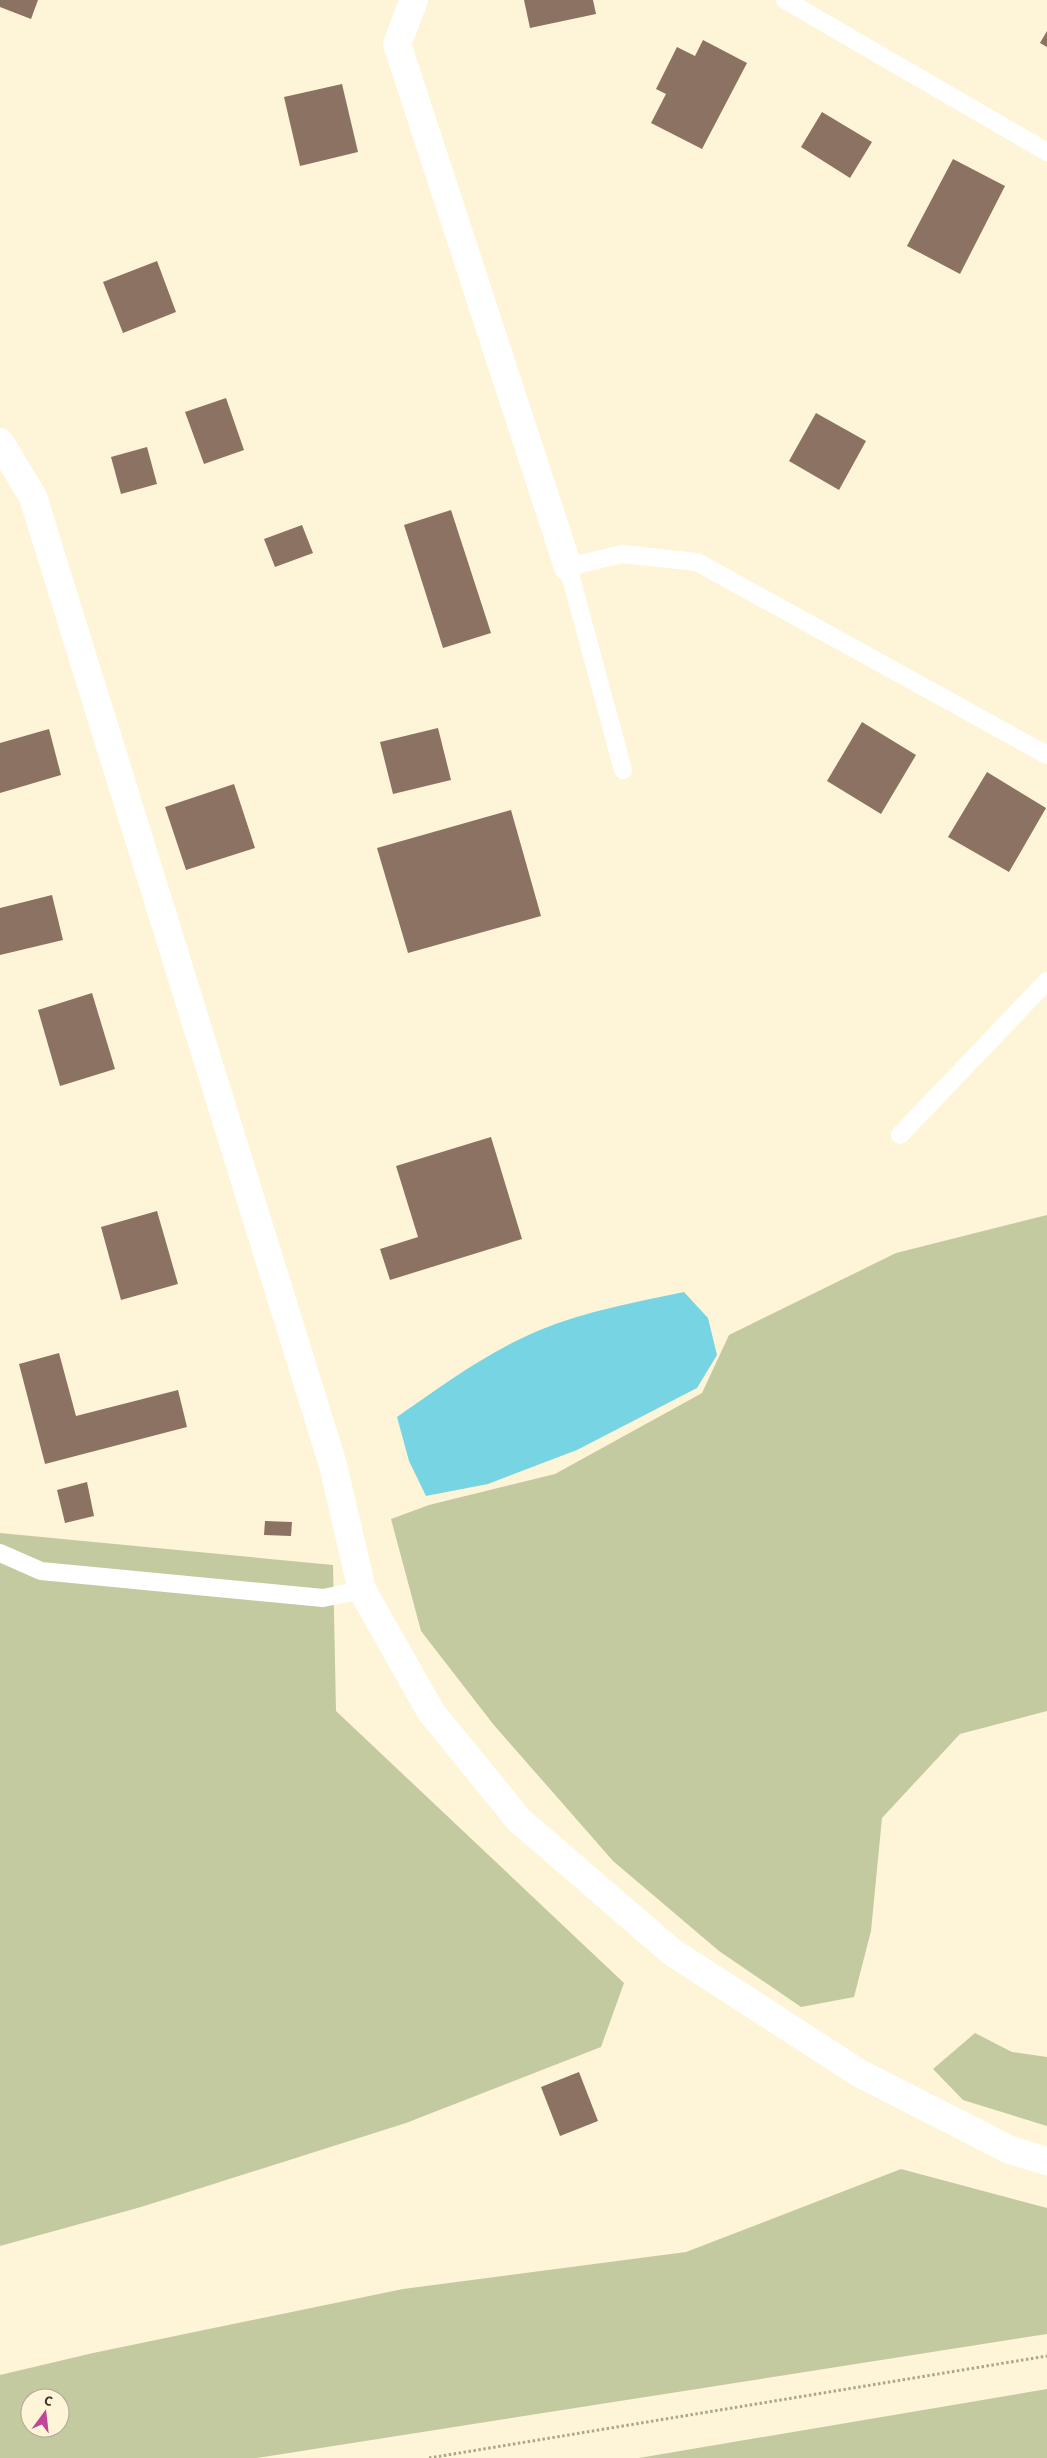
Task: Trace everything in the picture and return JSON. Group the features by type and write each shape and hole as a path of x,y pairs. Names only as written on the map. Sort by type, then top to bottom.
{"street":[{"path":"414,0 397,44 568,567"},
{"path":"0,442 33,497 333,1465 362,1590 431,1712 519,1820 672,1952 859,2073 1010,2150 1047,2161"}],"lane":[{"path":"785,0 1047,152"},
{"path":"622,770 568,567 622,554 697,562 1047,755"},
{"path":"900,1135 1047,981"},
{"path":"0,1553 41,1571 323,1598 362,1590"}],"path":[{"path":"429,2458 1047,2356"}],"green space":[{"path":"1047,1215 1047,1711 960,1734 882,1818 871,1931 854,1997 801,2007 719,1951 613,1861 493,1724 421,1631 391,1519 429,1505 555,1474 702,1393 729,1335 896,1253"},
{"path":"0,1533 333,1565 336,1711 624,1983 601,2047 406,2123 141,2207 0,2246"},
{"path":"975,2033 1012,2052 1047,2057 1047,2126 963,2100 933,2069"},
{"path":"901,2169 1047,2208 1047,2334 257,2458 0,2458 0,2375 93,2353 403,2289 686,2252"},
{"path":"1047,2389 1047,2458 639,2458"}],"water":[{"path":"684,1292 708,1318 717,1355 697,1388 577,1450 488,1484 426,1496 409,1461 397,1417 484,1358 521,1338 557,1323 593,1312"}],"building":[{"path":"0,0 38,0 31,19 0,7"},
{"path":"524,0 593,0 596,14 530,28"},
{"path":"1047,31 1047,47 1040,43"},
{"path":"703,40 747,63 702,149 651,123 666,94 656,89 677,47 695,56"},
{"path":"342,84 358,152 300,166 284,97"},
{"path":"822,112 872,142 850,178 801,147"},
{"path":"953,159 1005,186 960,274 907,246"},
{"path":"157,261 176,312 123,333 103,282"},
{"path":"226,398 244,450 204,464 185,412"},
{"path":"816,413 866,441 839,490 789,461"},
{"path":"147,447 157,484 121,494 111,457"},
{"path":"451,510 491,633 443,648 404,525"},
{"path":"302,525 313,553 275,567 264,539"},
{"path":"862,722 916,755 881,814 827,781"},
{"path":"438,728 451,780 393,794 380,742"},
{"path":"49,729 61,775 0,793 0,743"},
{"path":"987,772 1046,808 1009,872 948,837"},
{"path":"234,784 255,848 186,870 165,807"},
{"path":"511,810 541,916 408,953 377,848"},
{"path":"52,895 63,940 0,955 0,908"},
{"path":"92,993 115,1069 60,1086 38,1010"},
{"path":"491,1137 522,1239 390,1280 380,1249 418,1237 396,1166"},
{"path":"157,1211 178,1284 121,1300 101,1227"},
{"path":"59,1353 76,1416 178,1390 187,1427 45,1464 19,1364"},
{"path":"87,1482 94,1516 65,1523 57,1490"},
{"path":"265,1521 292,1522 291,1536 264,1535"},
{"path":"579,2072 598,2121 560,2136 541,2087"}]}
